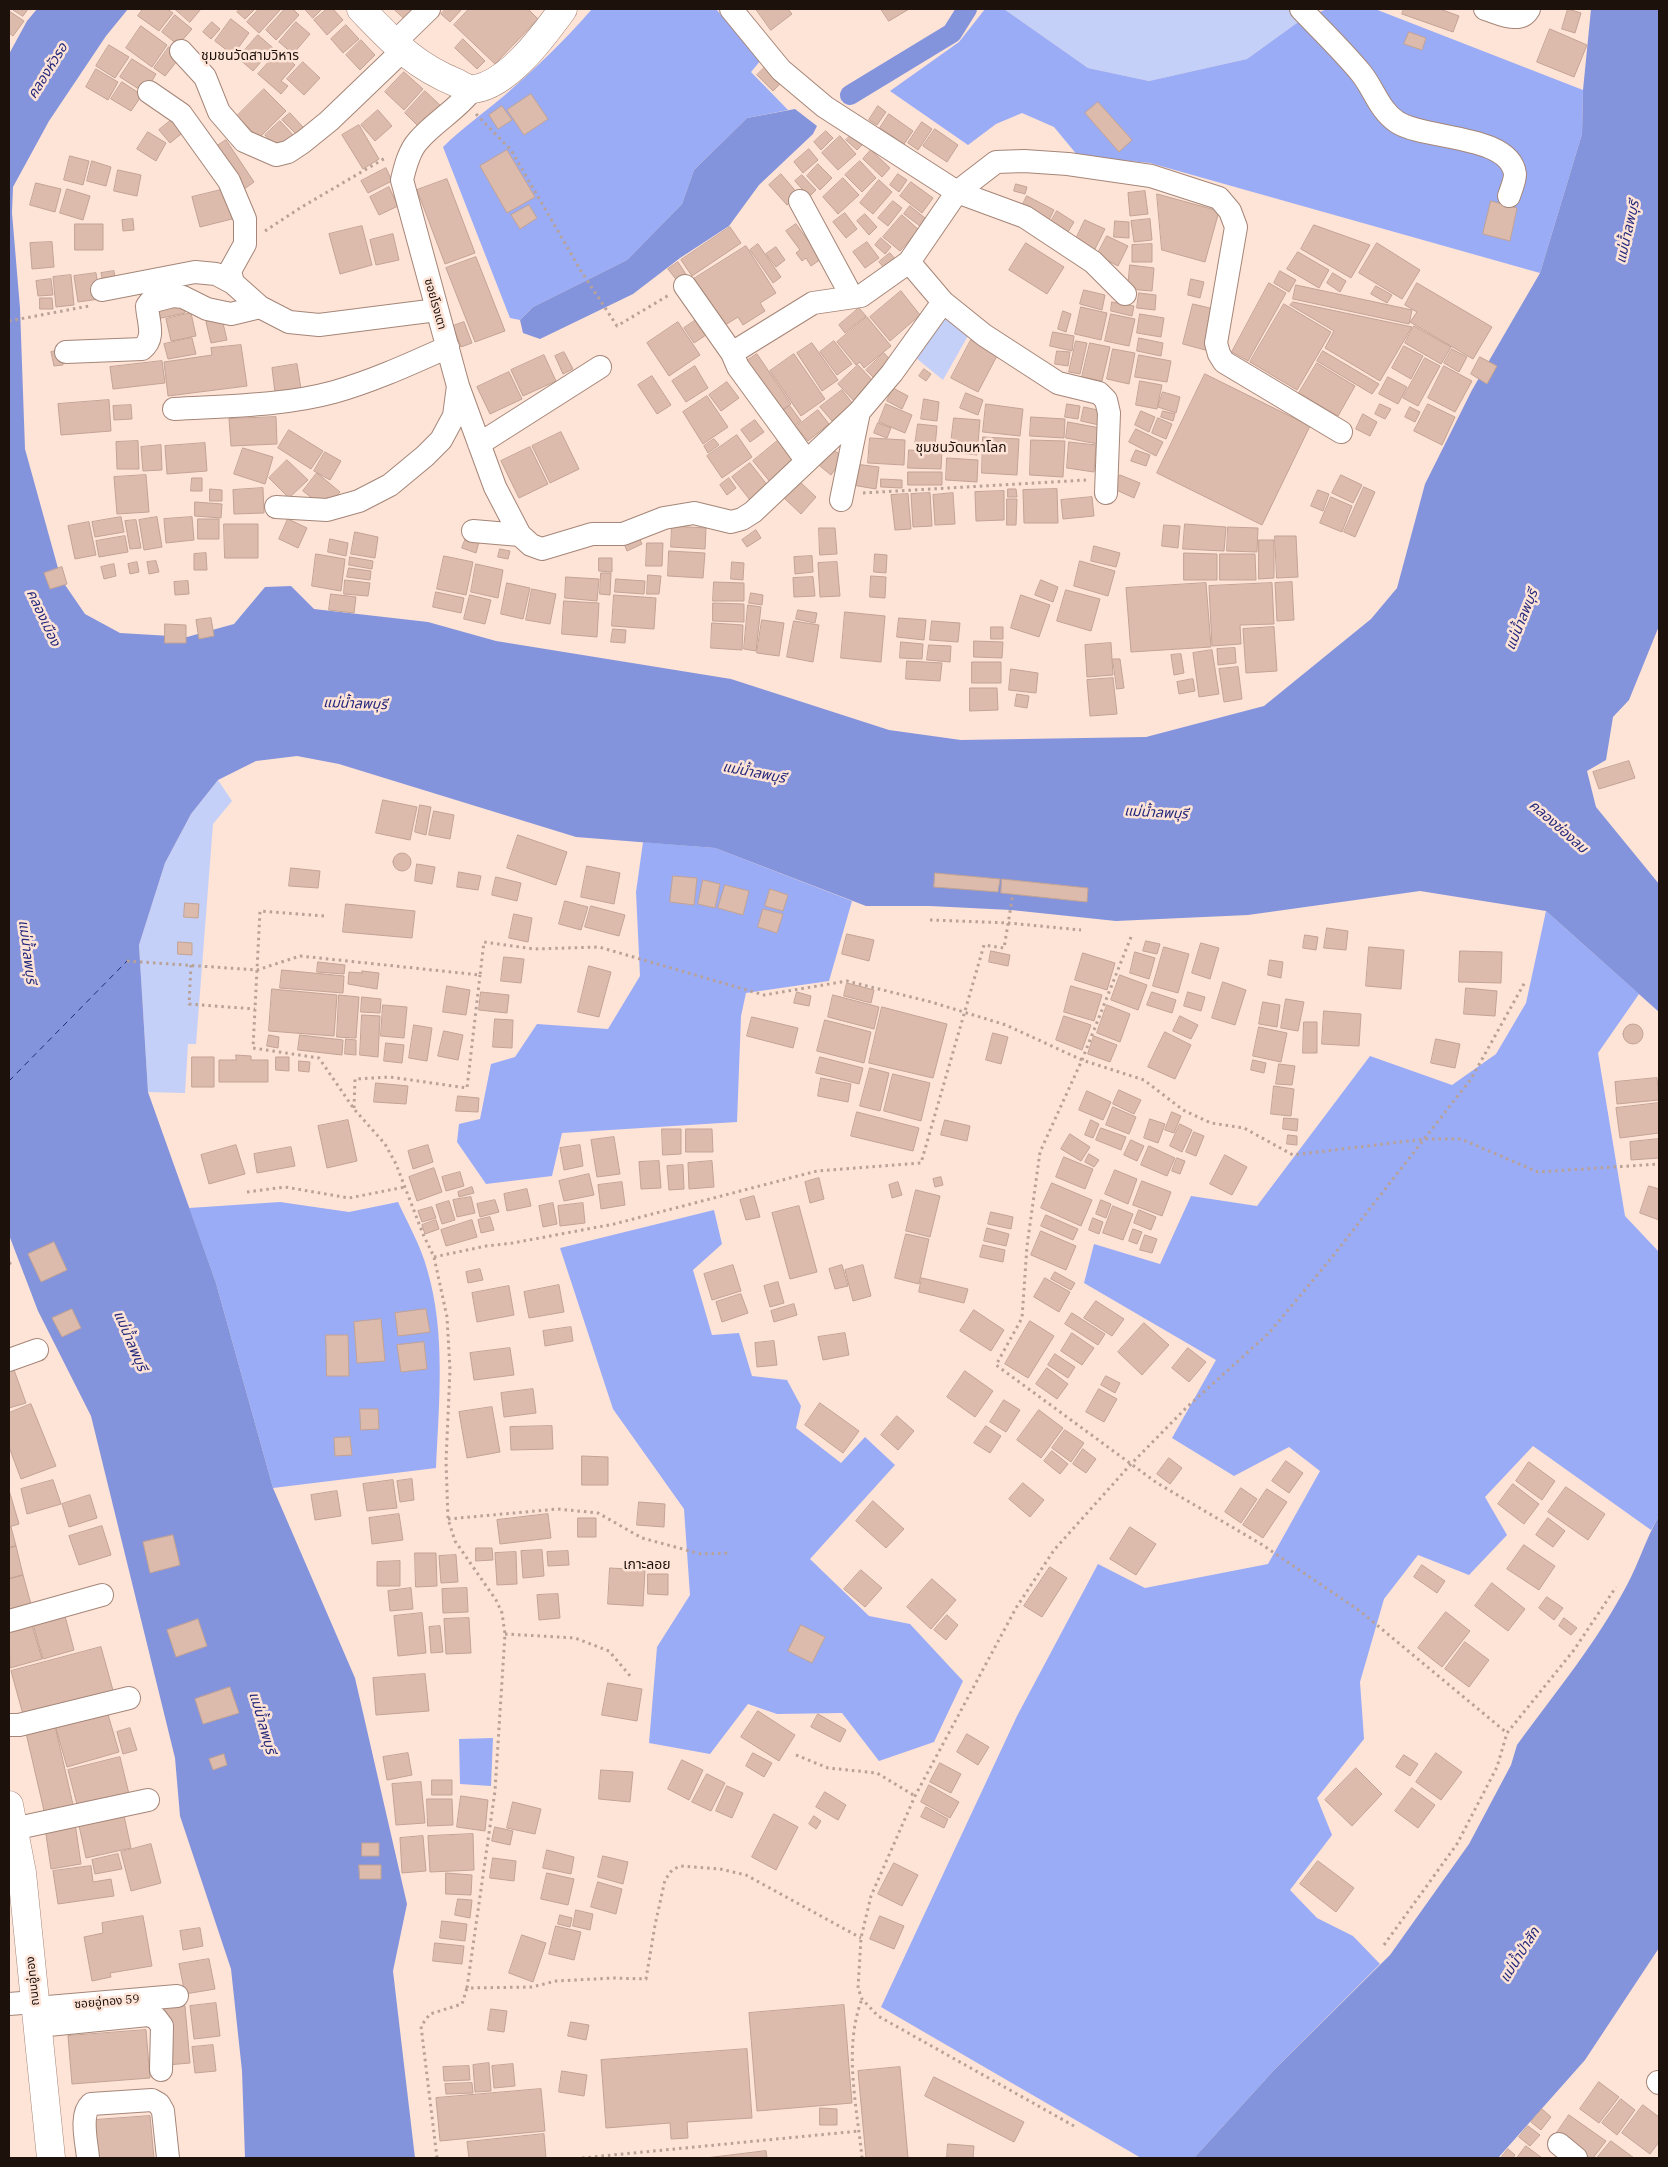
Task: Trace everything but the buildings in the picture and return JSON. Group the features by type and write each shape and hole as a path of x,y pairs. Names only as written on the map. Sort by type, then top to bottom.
{"main road":[{"path":"361,9 398,47 468,96 490,85 517,64 548,30 563,9"},
{"name":"ถนนอู่ทอง","path":"11,1818 22,1873 51,2158"}],"street":[{"path":"181,51 205,78 219,112 244,141 276,155 288,152 329,121 398,47 430,9"},
{"path":"731,9 781,70 825,107 957,192 1025,217 1093,262 1124,294"},
{"path":"1301,9 1362,74 1378,102 1397,122 1421,131 1476,142 1500,152 1511,164 1515,175 1509,196"},
{"path":"1485,9 1512,17 1520,17 1529,9"},
{"path":"149,92 181,114 230,181 245,219 245,244 230,271 234,283"},
{"name":"ซอยโรงเตา","path":"276,506 327,510 358,501 390,485 406,474 440,440 454,416 458,386 402,180 406,164 417,141 468,96"},
{"path":"732,353 813,303 861,296 909,262 957,192 996,162 1024,161 1068,164 1151,176 1219,198 1230,211 1236,227 1216,343 1219,354 1224,362 1341,432"},
{"path":"800,201 852,297"},
{"path":"909,262 943,302 984,336 1058,382 1099,393 1106,400 1109,413 1107,486"},
{"path":"102,290 195,272 216,274 234,283 260,307 289,322 320,325 437,310"},
{"path":"685,286 732,353 738,366 806,460"},
{"path":"66,352 142,349 148,344 150,338 147,306 150,302 173,296 183,297 207,309 231,314 260,307"},
{"path":"458,386 495,487 520,535 532,546 542,548 592,534 623,534 664,518 694,514 731,522 742,519 753,512 859,412 892,373 943,302"},
{"path":"174,409 283,401 333,392 383,375 448,347"},
{"path":"476,435 600,367"},
{"path":"476,435 512,410"},
{"path":"841,497 859,412"},
{"path":"473,531 520,535"},
{"path":"9,1360 37,1350"},
{"path":"9,1622 102,1595"},
{"path":"9,1725 129,1698"},
{"path":"11,1818 148,1800"},
{"name":"ซอยอู่ทอง 59","path":"36,2012 177,1996"},
{"path":"9,2004 36,2012 148,2014 156,2018 162,2026 161,2070"},
{"path":"88,2158 84,2116 86,2109 91,2104 152,2100 159,2104 163,2111 168,2158"},
{"path":"1560,2144 1576,2158"}],"path":[{"path":"468,96 512,150 581,271 617,326 685,286"},
{"path":"9,321 25,318"},
{"path":"841,497 1107,486"},
{"path":"434,1257 614,1224 817,1171 922,1164 963,1012 984,945 1004,948 1013,894"},
{"path":"324,916 260,911 253,1048 319,1058 354,1109 384,1144 396,1164 422,1234 434,1257 448,1316 450,1370 446,1461 448,1519 455,1541 496,1600 502,1613 505,1634 496,1791 467,1988 462,2004 430,2014 421,2026 437,2158"},
{"path":"930,920 1009,923 1081,930"},
{"path":"1131,937 1082,1060 1040,1152 1028,1246 1022,1318 996,1365 1157,1483 1261,1544 1360,1611 1507,1732"},
{"path":"354,1109 355,1079 390,1077 467,1088 484,942 534,949 599,947 764,995 847,981 1006,1025 1082,1060 1144,1080 1183,1110 1211,1123 1244,1128 1293,1155 1425,1139 1461,1140 1538,1172 1659,1164"},
{"path":"127,962 257,970 300,956 480,975"},
{"path":"191,965 189,1004 255,1009"},
{"path":"1074,2126 878,2016 862,1999 858,1988 861,1938 871,1896 915,1796 1016,1608 1054,1550 1131,1464 1186,1408 1269,1333 1471,1080 1525,982"},
{"path":"247,1192 285,1187 349,1198 405,1188"},
{"path":"448,1519 558,1509 598,1513 642,1538 702,1554 730,1553"},
{"path":"1384,1945 1457,1844 1498,1767 1507,1732 1574,1650 1616,1587"},
{"path":"505,1634 575,1638 609,1651 631,1678"},
{"path":"796,1755 828,1768 877,1774 915,1796"},
{"path":"467,1988 532,1987 556,1981 613,1978 646,1979 665,1880 672,1870 680,1866 720,1868 746,1875 861,1938"},
{"path":"862,1999 856,2015 852,2060 862,2158"},
{"path":"582,2158 859,2131"}],"shaded area":[{"path":"592,9 716,9 761,60 751,72 788,110 747,118 694,170 682,204 627,260 533,307 520,320 510,318 443,147 528,75"},
{"path":"985,9 1004,9 1088,68 1149,81 1247,59 1301,20 1327,9 1375,9 1583,90 1582,134 1540,273 1150,163 1078,156 1054,127 1022,113 996,124 968,145 890,91 959,42"},
{"path":"1004,9 1291,9 1301,20 1247,59 1149,81 1088,68"},
{"path":"941,311 969,334 943,380 911,354"},
{"path":"218,780 232,801 213,824 196,1044 188,1044 185,1093 148,1092 139,945 165,863 191,814"},
{"path":"643,842 715,848 852,901 829,981 746,993 741,1016 737,1122 562,1133 552,1176 486,1184 457,1142 459,1124 480,1119 491,1064 515,1057 537,1024 608,1029 640,976 636,892"},
{"path":"1546,911 1639,994 1598,1053 1625,1216 1659,1252 1659,1516 1651,1530 1533,1446 1485,1497 1507,1535 1469,1575 1418,1555 1384,1599 1360,1682 1364,1739 1317,1798 1332,1835 1290,1890 1317,1918 1353,1936 1380,1964 1275,2069 1194,2158 1141,2158 881,2007 1017,1716 1098,1564 1145,1588 1268,1564 1320,1471 1289,1447 1234,1476 1172,1438 1216,1360 1084,1283 1094,1244 1160,1264 1191,1196 1257,1206 1370,1056 1452,1085 1496,1054 1526,1003"},
{"path":"280,1202 349,1212 398,1202 424,1260 433,1293 437,1318 440,1368 436,1468 273,1488 216,1283 189,1208"},
{"path":"714,1210 722,1244 693,1270 712,1335 739,1333 752,1376 787,1380 801,1406 796,1428 841,1463 865,1437 895,1465 810,1559 869,1616 910,1624 963,1681 934,1742 879,1761 842,1713 777,1714 748,1704 710,1754 649,1743 657,1647 690,1595 684,1509 613,1409 560,1248"},
{"path":"493,1738 491,1786 460,1784 459,1739"}],"water":[{"path":"37,9 128,9 106,36 49,121 13,187 12,213 20,308 25,449 61,579 85,614 120,633 187,637 234,624 265,587 291,586 314,609 428,622 496,641 731,679 889,730 961,740 1146,737 1264,706 1371,619 1397,588 1425,484 1472,390 1540,273 1582,134 1583,90 1591,9 1659,9 1659,626 1629,700 1613,717 1606,760 1587,771 1596,807 1659,884 1659,1012 1546,911 1420,891 1248,915 1116,921 1011,910 930,906 866,906 715,848 576,837 339,764 297,756 256,761 218,780 191,814 165,863 139,945 148,1092 216,1283 273,1488 355,1678 407,1904 393,1971 415,2158 245,2158 242,2071 231,1969 180,1816 175,1758 91,1416 38,1311 9,1235 9,54 27,21"},
{"path":"795,109 817,126 813,134 759,185 729,226 680,258 633,294 540,339 523,333 520,320 533,307 627,260 682,204 694,170 747,118"},
{"name":"แม่น้ำป่าสัก","path":"1659,1516 1659,1948 1585,2060 1498,2158 1194,2158 1275,2069 1390,1955 1469,1844 1511,1765 1517,1745 1575,1667 1615,1606 1631,1577"}],"waterway":[{"path":"850,95 952,33 967,9"}],"ferry route":[{"path":"9,1081 127,961"}],"district":[{"name":"ชุมชนวัดสามวิหาร","path":"250,56"},
{"name":"ชุมชนวัดมหาโลก","path":"961,448"},
{"name":"เกาะลอย","path":"647,1565"}],"water label":[{"name":"คลองหัวรอ","path":"48,71"},
{"name":"แม่น้ำลพบุรี","path":"1628,232"},
{"name":"คลองเมือง","path":"43,618"},
{"name":"แม่น้ำลพบุรี","path":"1522,620"},
{"name":"แม่น้ำลพบุรี","path":"355,704"},
{"name":"แม่น้ำลพบุรี","path":"754,773"},
{"name":"แม่น้ำลพบุรี","path":"1156,813"},
{"name":"คลองช่องลม","path":"1558,827"},
{"name":"แม่น้ำลพบุรี","path":"27,952"},
{"name":"แม่น้ำลพบุรี","path":"130,1341"},
{"name":"แม่น้ำลพบุรี","path":"262,1723"}]}
